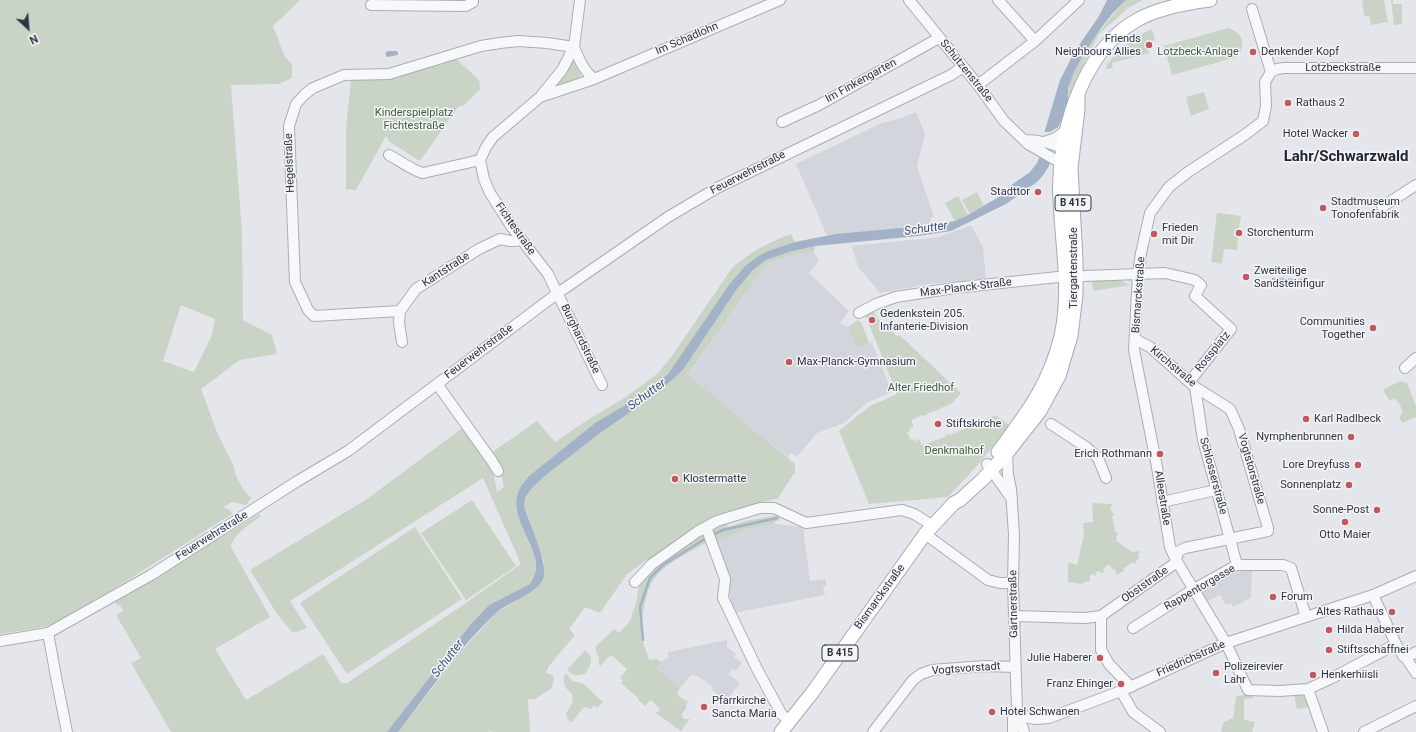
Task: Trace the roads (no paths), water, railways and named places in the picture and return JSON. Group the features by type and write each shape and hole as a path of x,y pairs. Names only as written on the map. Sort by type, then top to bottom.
{"main road":[{"name":"Tiergartenstraße","path":"991,467 1036,399 1048,376 1061,336 1066,295 1071,276 1071,168 1066,130 1072,108 1084,82 1094,63 1104,49 1118,34 1137,20 1166,9 1207,0"},
{"name":"Tiergartenstraße","path":"991,467 1007,453 1040,411 1059,376 1071,336 1076,294 1071,276 1060,201 1061,163 1068,152 1078,109 1078,96"},
{"name":"Bismarckstraße","path":"781,732 812,692 928,530 954,503 960,500 991,467"}],"street":[{"path":"371,5 466,6 473,2 473,0"},
{"path":"389,155 408,165 415,171 423,173 480,160 493,137 540,97 562,70 574,47 580,0"},
{"name":"Im Schadlohn","path":"594,79 780,0"},
{"name":"Schützenstraße","path":"909,0 978,85 1004,121 1028,144 1061,163"},
{"path":"998,0 1035,42"},
{"path":"978,85 1035,42 1079,0"},
{"path":"1252,9 1271,72"},
{"name":"Im Finkengarten","path":"782,122 819,105 939,38"},
{"name":"Hegelstraße","path":"400,311 314,316 308,310 295,282 289,126 296,104 313,88 344,76 389,74 453,54 493,44 518,41 547,42 574,47"},
{"path":"574,47 587,74 594,79"},
{"name":"Feuerwehrstraße","path":"0,641 48,633 151,575 296,482 348,451 558,294 668,217 717,188 951,75 962,67"},
{"name":"Lotzbeckstraße","path":"1271,72 1284,68 1416,68"},
{"name":"Bismarckstraße","path":"1135,339 1138,273 1150,213 1169,187 1188,172 1263,121 1266,106 1265,82 1271,72"},
{"path":"540,97 594,79"},
{"path":"1044,142 1056,138 1066,130"},
{"path":"1025,140 1044,142 1068,152"},
{"name":"Fichtestraße","path":"480,160 484,179 490,193 511,226 548,274 558,294"},
{"path":"1382,207 1416,185"},
{"name":"Kantstraße","path":"400,311 416,289 479,249 500,239 506,229 511,226"},
{"name":"Kantstraße","path":"500,239 510,241 521,239"},
{"name":"Max-Planck-Straße","path":"859,313 876,304 896,297 954,288 1071,276 1138,273"},
{"name":"Rossplatz","path":"1138,273 1165,273 1195,280 1201,285 1196,296 1231,329 1193,384"},
{"name":"Burghardstraße","path":"558,294 602,385"},
{"path":"400,311 399,323 402,342"},
{"name":"Kirchstraße","path":"1135,339 1150,347 1193,384 1230,409"},
{"name":"Alleestraße","path":"1135,339 1134,350 1157,467 1170,547 1176,560 1226,643 1248,690 1280,691 1308,689"},
{"path":"1405,368 1416,358"},
{"path":"437,384 498,471"},
{"name":"Schlosserstraße","path":"1193,384 1203,440 1237,565"},
{"name":"Vogtstorstraße","path":"1230,409 1240,428 1268,531"},
{"path":"1051,424 1086,447 1098,458 1106,478"},
{"name":"Gärtnerstraße","path":"1007,453 1014,535 1013,583 1017,710 1024,732"},
{"path":"991,467 1008,475"},
{"path":"991,467 1012,498"},
{"path":"1162,502 1216,490"},
{"path":"635,582 652,564 678,544 707,530 717,520 760,508 774,508 806,523 902,510 914,514 928,530 988,580 1000,584 1013,583"},
{"path":"707,530 725,580 722,598 757,669 782,715 790,720"},
{"name":"Obststraße","path":"1014,616 1084,618 1100,616 1174,564 1179,551 1185,548 1268,531"},
{"name":"Rappentorgasse","path":"1133,628 1194,589 1237,565 1283,565 1291,568 1306,617"},
{"name":"Friedrichstraße","path":"1017,710 1026,717 1035,719 1048,718 1131,687 1226,643 1371,595 1416,576"},
{"path":"1371,595 1396,644 1416,673"},
{"path":"1100,616 1101,650 1109,664 1131,687"},
{"path":"48,633 67,732"},
{"path":"1323,732 1308,689 1396,644"},
{"path":"1406,658 1416,652"},
{"name":"Vogtsvorstadt","path":"873,732 913,680 921,674 932,670 985,666 1015,667"},
{"path":"1120,691 1133,712 1160,732"},
{"path":"1364,732 1416,706"},
{"name":"Gärtnerstraße","path":"1013,732 1013,718 1017,710"}],"water":[{"name":"Schutter","path":"1107,0 1126,0 1101,28 1083,55 1074,72 1068,88 1068,100 1057,130 1049,166 1037,182 1006,204 951,231 918,236 815,246 789,252 766,260 753,270 737,289 683,370 659,392 599,434 546,475 531,489 525,498 524,506 541,554 544,572 543,579 534,590 500,610 481,627 456,656 398,732 387,732 470,625 489,605 530,584 536,569 535,559 516,507 517,497 521,486 529,476 595,423 632,401 668,374 729,285 745,266 757,257 768,251 795,242 836,234 933,225 955,221 997,198 1010,186 1030,172 1040,156 1045,130 1060,80 1075,51 1099,16"},
{"path":"388,51 396,51 398,52 398,55 387,57 385,53"},
{"path":"1272,278 1304,279 1304,281 1272,280"}],"waterway":[{"path":"712,535 723,530 777,518"},
{"path":"643,640 640,607 650,578 663,565 708,537"}],"place":[{"name":"Friends Neighbours Allies","path":"1149,45"},
{"name":"Denkender Kopf","path":"1253,52"},
{"name":"Rathaus 2","path":"1288,103"},
{"name":"Hotel Wacker","path":"1356,134"},
{"name":"Stadttor","path":"1038,192"},
{"name":"Stadtmuseum Tonofenfabrik","path":"1323,208"},
{"name":"Storchenturm","path":"1239,233"},
{"name":"Frieden mit Dir","path":"1154,234"},
{"name":"Zweiteilige Sandsteinfigur","path":"1246,277"},
{"name":"Gedenkstein 205. Infanterie-Division","path":"872,320"},
{"name":"Communities Together","path":"1373,328"},
{"name":"Max-Planck-Gymnasium","path":"789,362"},
{"name":"Karl Radlbeck","path":"1306,419"},
{"name":"Stiftskirche","path":"938,424"},
{"name":"Nymphenbrunnen","path":"1351,437"},
{"name":"Erich Rothmann","path":"1160,454"},
{"name":"Lore Dreyfuss","path":"1358,465"},
{"name":"Klostermatte","path":"675,479"},
{"name":"Sonnenplatz","path":"1349,485"},
{"name":"Sonne-Post","path":"1377,510"},
{"name":"Otto Maier","path":"1345,522"},
{"name":"Forum","path":"1273,597"},
{"name":"Altes Rathaus","path":"1392,612"},
{"name":"Hilda Haberer","path":"1329,630"},
{"name":"Stiftsschaffnei","path":"1329,650"},
{"name":"Julie Haberer","path":"1100,658"},
{"name":"Polizeirevier Lahr","path":"1216,673"},
{"name":"Henkerhiisli","path":"1313,675"},
{"name":"Franz Ehinger","path":"1121,684"},
{"name":"Pfarrkirche Sancta Maria","path":"704,707"},
{"name":"Hotel Schwanen","path":"992,712"}],"district":[{"name":"Lahr/Schwarzwald","path":"1346,157"}],"park label":[{"name":"Lotzbeck-Anlage","path":"1198,52"},
{"name":"Kinderspielplatz Fichtestraße","path":"414,119"},
{"name":"Alter Friedhof","path":"921,388"},
{"name":"Denkmalhof","path":"954,451"}]}
